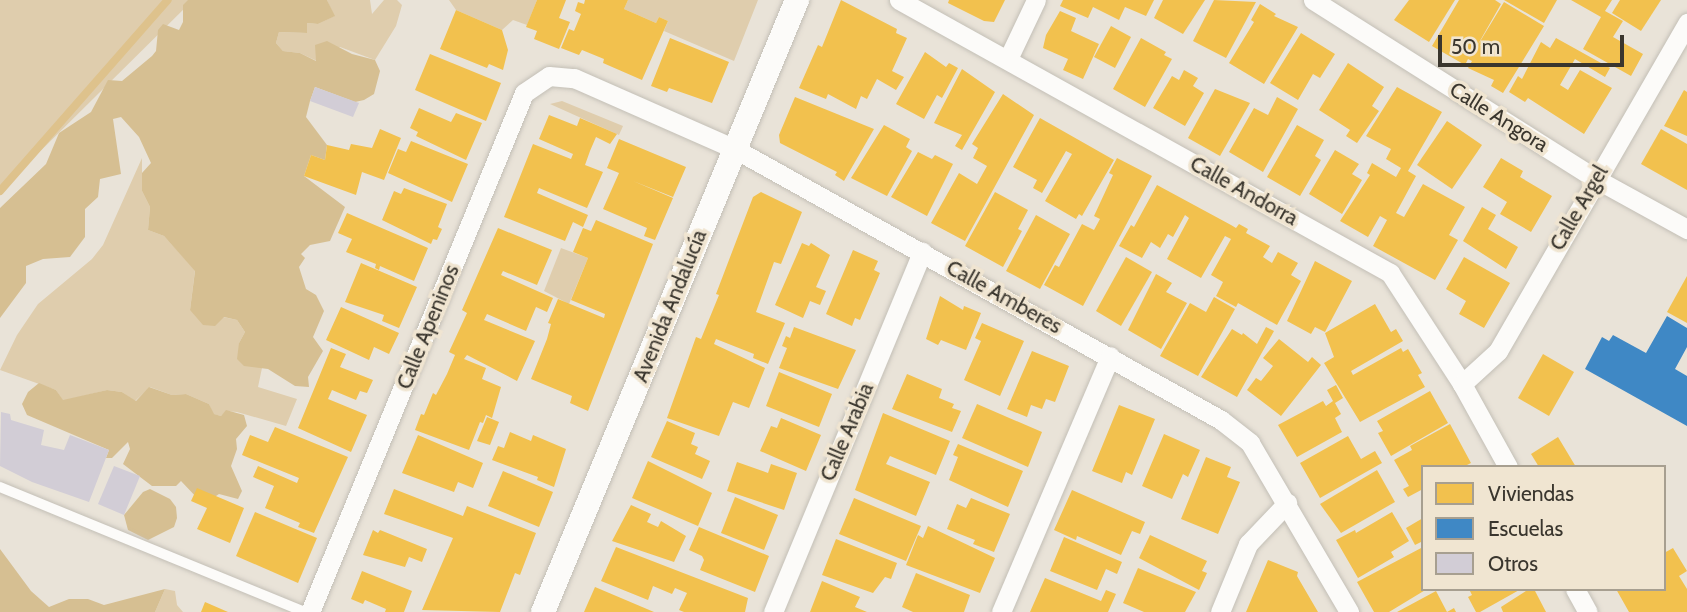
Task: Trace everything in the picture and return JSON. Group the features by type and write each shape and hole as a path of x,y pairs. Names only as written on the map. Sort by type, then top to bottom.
{"street":[{"name":"Avenida Andalucía","path":"543,612 797,0"},
{"name":"Calle Andorra","path":"899,0 1390,273 1462,384 1507,465"},
{"path":"1008,59 1036,0"},
{"name":"Calle Angora","path":"1313,0 1596,178 1687,229"},
{"name":"Calle Argel","path":"1462,384 1498,351 1687,23"},
{"name":"Calle Apeninos","path":"308,612 524,93 549,76 574,78"},
{"name":"Calle Amberes","path":"574,78 735,149 1221,420 1250,443 1349,612"},
{"name":"Calle Arabia","path":"773,612 922,252"},
{"path":"1001,612 1110,356"},
{"path":"1220,612 1248,544 1287,503"},
{"path":"1576,591 1588,612"}],"lane":[{"path":"0,487 308,612"}],"shaded area":[{"path":"0,0 193,0 0,191"},
{"path":"188,0 327,0 335,16 318,24 307,23 307,33 279,32 276,43 283,51 300,53 316,61 315,45 327,41 352,54 375,60 380,71 374,94 364,100 355,102 315,87 306,117 327,145 325,160 311,155 304,176 345,207 330,241 310,245 301,254 305,258 299,267 306,289 316,295 324,311 313,337 323,351 308,377 309,387 295,386 268,369 244,366 237,359 239,343 245,332 237,320 224,317 215,326 203,325 190,310 195,271 164,236 148,230 150,207 142,191 142,173 151,163 139,137 121,117 113,119 121,174 100,179 98,197 85,209 85,237 70,257 43,259 26,266 26,283 0,318 0,208 46,164 59,133 91,112 108,80 122,81 152,56 156,51 158,30 163,24 179,30 183,22 183,5"},
{"path":"327,0 370,0 372,14 384,0 397,0 402,5 396,26 375,60 340,47 317,61 300,53 283,51 276,43 279,32 307,33 307,23 318,24 334,16"},
{"path":"449,0 537,0 527,25 513,20 502,30 456,10"},
{"path":"628,0 758,0 734,61 664,31 668,21 659,17 656,23 624,9"},
{"path":"562,101 623,126 619,135 550,104"},
{"path":"142,158 142,191 150,207 148,230 164,236 195,270 190,310 237,320 245,332 239,343 262,368 258,387 297,399 286,426 237,412 226,411 221,416 213,414 209,404 186,394 172,395 150,387 135,401 122,392 107,390 63,401 56,390 0,370 17,335 38,304 92,259 103,245"},
{"path":"561,248 588,258 569,304 544,291"},
{"path":"39,383 56,390 63,400 107,390 122,392 136,401 149,387 172,395 186,394 209,404 214,414 221,416 226,410 244,415 247,426 236,439 237,449 231,466 242,491 238,499 219,494 210,500 199,500 181,481 176,486 152,486 123,464 130,449 128,442 112,458 106,458 109,450 27,415 22,404 28,392"},
{"path":"150,489 170,499 176,507 177,518 174,527 148,540 128,530 124,515 143,492"},
{"path":"0,549 31,591 49,607 69,599 88,599 104,605 165,589 155,612 0,612"},
{"path":"165,589 175,591 177,605 183,612 155,612"}],"building: Viviendas":[{"path":"537,0 566,0 559,18 570,22 559,49 534,39 537,31 526,27"},
{"path":"585,0 628,0 624,9 656,23 659,17 668,21 642,80 603,63 604,59 582,50 579,55 561,48 569,29 574,31 581,14 575,11 578,2 584,4"},
{"path":"841,0 897,29 896,33 907,38 892,71 904,77 896,90 877,79 867,99 861,96 856,109 828,94 826,99 799,88 818,45 822,47"},
{"path":"949,0 1005,0 994,22 984,21 948,3"},
{"path":"1063,0 1154,0 1146,16 1125,7 1119,20 1093,7 1088,18 1060,6"},
{"path":"1163,0 1205,0 1183,34 1154,18"},
{"path":"1214,0 1256,2 1226,58 1193,41"},
{"path":"1409,0 1455,0 1429,42 1394,20"},
{"path":"1459,0 1495,0 1501,4 1473,53 1504,2 1544,26 1503,93 1491,86 1494,80 1468,68 1472,61 1468,59 1465,65 1432,46"},
{"path":"1504,0 1557,0 1544,23"},
{"path":"1571,0 1612,0 1605,11 1623,21 1613,37 1643,54 1631,76 1583,49 1601,17"},
{"path":"1620,0 1661,0 1641,31 1612,13"},
{"path":"1260,4 1276,14 1274,16 1298,27 1264,84 1229,63 1254,22 1251,20"},
{"path":"456,10 502,30 508,50 503,70 489,64 487,68 440,49"},
{"path":"1060,11 1076,18 1071,31 1099,44 1083,79 1063,70 1068,59 1043,48 1046,35"},
{"path":"1111,26 1131,37 1115,68 1094,57"},
{"path":"1301,33 1335,54 1320,78 1313,74 1298,100 1270,83"},
{"path":"670,38 729,62 712,103 669,88 667,92 651,86"},
{"path":"1141,38 1166,52 1164,55 1172,59 1145,107 1113,89"},
{"path":"1556,38 1610,68 1605,77 1575,59 1560,85 1568,90 1580,70 1612,88 1584,134 1528,98 1525,102 1509,92 1518,76 1522,79 1541,42 1550,48"},
{"path":"925,52 946,67 949,63 958,68 942,98 937,95 924,119 896,104"},
{"path":"430,54 501,83 486,121 415,90"},
{"path":"1348,63 1384,87 1372,106 1379,111 1357,143 1346,136 1350,130 1319,110"},
{"path":"962,69 995,92 962,150 955,146 962,135 934,123"},
{"path":"1184,70 1198,78 1193,86 1204,93 1185,126 1153,108 1172,76 1179,80"},
{"path":"1397,87 1442,112 1408,171 1416,176 1396,213 1404,217 1423,184 1465,207 1449,235 1458,240 1435,280 1373,246 1387,220 1380,216 1368,237 1340,221 1370,175 1367,173 1372,163 1396,177 1401,168 1386,159 1391,149 1366,136"},
{"path":"1215,89 1250,103 1220,156 1188,138"},
{"path":"1684,90 1687,92 1687,136 1664,126"},
{"path":"1003,94 1034,115 965,241 931,223 959,173 977,184 987,166 973,158 978,148 972,144"},
{"path":"795,97 874,129 844,181 835,175 837,172 780,143 779,135"},
{"path":"1277,97 1298,109 1263,172 1229,152 1254,108 1268,115"},
{"path":"419,108 451,122 456,113 482,123 466,160 416,136 418,132 410,128"},
{"path":"549,115 577,126 580,118 617,134 610,144 596,137 590,151 585,165 603,172 587,208 539,188 537,193 588,215 583,227 573,222 565,241 504,217 533,144 571,159 573,154 539,139"},
{"path":"1040,118 1114,160 1082,216 1079,214 1076,219 1045,201 1072,154 1066,151 1042,193 1033,188 1037,180 1013,167"},
{"path":"1447,121 1482,145 1452,189 1417,165"},
{"path":"884,125 910,139 906,147 912,151 887,196 851,178"},
{"path":"1297,125 1324,140 1315,156 1321,160 1300,196 1267,177"},
{"path":"380,129 401,138 384,180 362,172 356,195 304,176 311,155 325,160 327,145 349,150 351,144 372,148"},
{"path":"1661,129 1687,144 1687,190 1641,164"},
{"path":"619,139 686,167 673,197 633,181 673,198 655,240 644,236 647,228 603,209 619,173 607,168"},
{"path":"411,141 468,164 452,202 388,173 398,149 406,152"},
{"path":"1335,150 1359,164 1352,174 1362,180 1342,214 1309,194"},
{"path":"918,152 932,159 935,155 953,164 927,216 891,197"},
{"path":"1117,158 1152,176 1083,306 1044,285 1055,265 1059,267 1082,224 1094,230 1100,219 1094,216 1113,175 1109,173"},
{"path":"1501,158 1523,171 1520,177 1552,196 1531,232 1500,214 1507,202 1483,187"},
{"path":"1157,185 1236,228 1239,224 1248,229 1246,233 1270,246 1263,257 1272,263 1278,252 1298,263 1291,275 1301,281 1277,325 1238,303 1236,307 1216,296 1223,282 1211,275 1231,239 1225,236 1201,278 1167,259 1189,218 1185,215 1173,237 1168,234 1160,248 1151,242 1142,258 1119,246 1131,225 1134,227"},
{"path":"404,188 447,204 438,227 442,229 437,240 433,239 431,244 382,220 394,191 401,194"},
{"path":"761,192 802,212 781,264 774,262 756,312 785,323 768,364 753,358 754,354 716,339 714,344 765,368 749,408 733,402 719,436 667,418 696,337 701,339 719,295 716,294 753,197"},
{"path":"995,192 1028,210 1018,229 1022,231 1003,267 965,246"},
{"path":"1482,207 1496,215 1488,229 1518,247 1506,269 1463,241"},
{"path":"347,213 428,248 414,281 380,266 379,270 375,268 376,264 346,252 352,239 338,233"},
{"path":"1036,215 1070,234 1040,289 1006,271"},
{"path":"596,220 653,244 588,411 570,403 572,396 531,379 547,339 551,324 548,323 558,299 604,318 605,314 571,300 588,258 573,252 583,228 591,231"},
{"path":"498,228 552,250 537,285 503,271 501,275 553,298 547,312 536,307 526,331 487,314 484,320 535,341 517,381 467,355 464,359 486,368 482,379 501,387 492,418 486,415 483,423 480,422 469,450 415,430 421,414 424,415 433,393 436,395 455,355 449,352 467,313 462,310"},
{"path":"802,243 809,246 811,243 830,255 816,287 826,291 820,305 810,301 803,318 775,305"},
{"path":"853,250 878,261 874,270 880,273 860,320 855,318 852,326 826,314"},
{"path":"1126,257 1152,272 1121,326 1096,311"},
{"path":"1464,257 1510,283 1484,328 1459,314 1466,301 1446,289"},
{"path":"1315,261 1352,281 1325,332 1315,327 1311,334 1287,321"},
{"path":"361,263 417,287 399,328 382,321 384,315 345,302"},
{"path":"1156,274 1172,283 1166,292 1187,303 1161,349 1128,330"},
{"path":"1687,276 1687,323 1667,312"},
{"path":"940,296 963,310 964,306 981,313 966,350 941,340 938,345 926,339"},
{"path":"1214,297 1235,309 1198,376 1160,356 1190,303 1206,312"},
{"path":"1375,304 1391,332 1396,329 1403,341 1351,371 1353,375 1401,348 1403,352 1408,349 1422,373 1418,375 1425,387 1360,422 1324,363 1334,357 1325,333"},
{"path":"341,307 399,333 389,354 374,347 369,360 326,340"},
{"path":"982,323 1024,341 1000,396 964,380 981,341 975,338"},
{"path":"794,327 856,350 838,389 779,368 787,348 782,346 786,336 790,338"},
{"path":"1266,327 1274,331 1237,397 1201,377 1232,329 1242,335 1243,333 1257,344"},
{"path":"1279,339 1308,362 1312,357 1321,365 1281,416 1247,390 1256,378 1261,381 1273,366 1263,358"},
{"path":"331,348 346,354 340,367 373,380 367,393 360,391 356,400 332,390 328,399 367,415 351,452 298,428"},
{"path":"1032,351 1069,366 1055,402 1046,399 1042,409 1031,405 1027,417 1007,409"},
{"path":"1543,354 1574,372 1549,416 1518,398"},
{"path":"779,372 832,394 819,427 766,406"},
{"path":"907,374 942,389 939,398 954,404 952,408 961,411 952,432 892,409"},
{"path":"1336,385 1343,398 1335,403 1341,414 1335,418 1342,432 1297,457 1278,425 1323,401 1326,406 1333,401 1327,390"},
{"path":"1430,391 1448,423 1391,456 1378,433 1383,431 1377,421"},
{"path":"977,404 1042,432 1028,467 962,438"},
{"path":"1119,405 1155,419 1132,475 1126,472 1122,483 1092,471"},
{"path":"883,413 950,441 936,475 890,456 886,464 930,482 916,516 855,490"},
{"path":"487,417 499,422 490,445 477,441"},
{"path":"781,418 821,435 806,471 760,451 771,426 777,428"},
{"path":"667,421 695,433 691,444 698,447 695,454 710,461 702,479 651,457"},
{"path":"1450,424 1471,463 1421,465 1421,490 1408,497 1403,489 1409,486 1394,460 1412,450 1410,446"},
{"path":"275,427 348,457 314,533 298,527 300,523 265,508 274,486 253,477 258,466 297,483 299,478 242,455 250,435 268,442"},
{"path":"510,432 531,441 533,435 566,449 554,487 537,480 538,477 492,460 498,446 504,448"},
{"path":"1164,434 1200,450 1188,477 1183,474 1172,499 1142,486"},
{"path":"418,435 483,463 473,488 458,482 454,492 402,473"},
{"path":"1348,436 1361,459 1375,451 1382,463 1320,498 1300,463"},
{"path":"1558,437 1575,465 1538,465 1531,454"},
{"path":"958,444 1023,471 1008,507 949,480 958,457 953,455"},
{"path":"1206,457 1231,467 1227,477 1240,482 1218,534 1181,519"},
{"path":"648,461 712,493 698,526 632,498"},
{"path":"737,462 768,473 771,464 797,473 784,510 727,491"},
{"path":"1377,470 1395,502 1341,533 1320,504"},
{"path":"503,471 553,492 539,527 488,506"},
{"path":"197,488 244,508 230,543 197,529 207,508 191,501"},
{"path":"394,489 463,516 467,506 536,533 520,575 515,573 500,612 422,610 453,538 384,514"},
{"path":"1072,490 1145,522 1140,534 1132,531 1121,555 1077,536 1076,540 1054,530"},
{"path":"735,497 778,515 764,550 721,533"},
{"path":"854,498 921,526 906,561 839,534"},
{"path":"971,498 1010,514 994,552 973,544 975,540 947,529 957,504 966,508"},
{"path":"631,505 651,514 647,522 658,527 661,521 686,536 674,562 612,541"},
{"path":"255,512 317,538 298,583 236,556"},
{"path":"1392,512 1409,541 1391,552 1394,557 1358,578 1336,540 1355,530 1356,533"},
{"path":"1421,519 1421,542 1415,545 1406,528"},
{"path":"928,526 995,558 980,593 906,565 918,535 923,538"},
{"path":"699,527 769,556 755,592 700,570 704,560 702,556 689,550"},
{"path":"373,530 378,533 380,530 427,549 422,562 409,557 405,567 363,555"},
{"path":"1150,535 1207,561 1202,571 1207,573 1199,590 1139,558"},
{"path":"1064,537 1122,562 1117,574 1106,569 1097,590 1050,571"},
{"path":"836,539 897,563 891,579 885,577 873,593 822,575"},
{"path":"616,547 748,598 745,612 684,612 679,610 687,593 675,588 672,594 653,586 648,600 601,581"},
{"path":"1421,548 1421,591 1424,591 1389,612 1374,612 1357,582"},
{"path":"1673,548 1687,571 1679,576 1687,589 1687,612 1629,612 1617,591 1666,591 1666,552"},
{"path":"1268,560 1298,572 1297,576 1318,612 1246,612"},
{"path":"1138,568 1196,592 1185,612 1144,612 1123,603"},
{"path":"362,571 412,591 404,612 385,612 386,609 365,600 363,604 351,599"},
{"path":"916,573 970,595 964,612 913,612 902,607"},
{"path":"1045,578 1101,601 1106,590 1116,594 1108,612 1030,612"},
{"path":"822,581 860,597 855,607 867,612 810,612"},
{"path":"595,587 654,612 584,612"},
{"path":"1436,591 1447,612 1397,612"},
{"path":"1470,591 1517,591 1480,612 1476,612 1468,597 1472,595"},
{"path":"1526,591 1535,591 1546,612 1503,612 1501,607"},
{"path":"205,602 228,612 201,612"}],"building: Escuelas":[{"path":"1667,316 1687,328 1687,347 1675,369 1687,376 1687,426 1585,369 1602,337 1609,341 1613,335 1646,353"}],"building: Otros":[{"path":"315,87 359,103 353,117 310,101"},
{"path":"1,412 10,414 11,420 44,430 41,445 64,450 70,435 109,450 89,502 32,482 0,466"},
{"path":"114,466 140,476 124,515 98,504"}],"waterway":[{"path":"0,191 168,0"}]}
